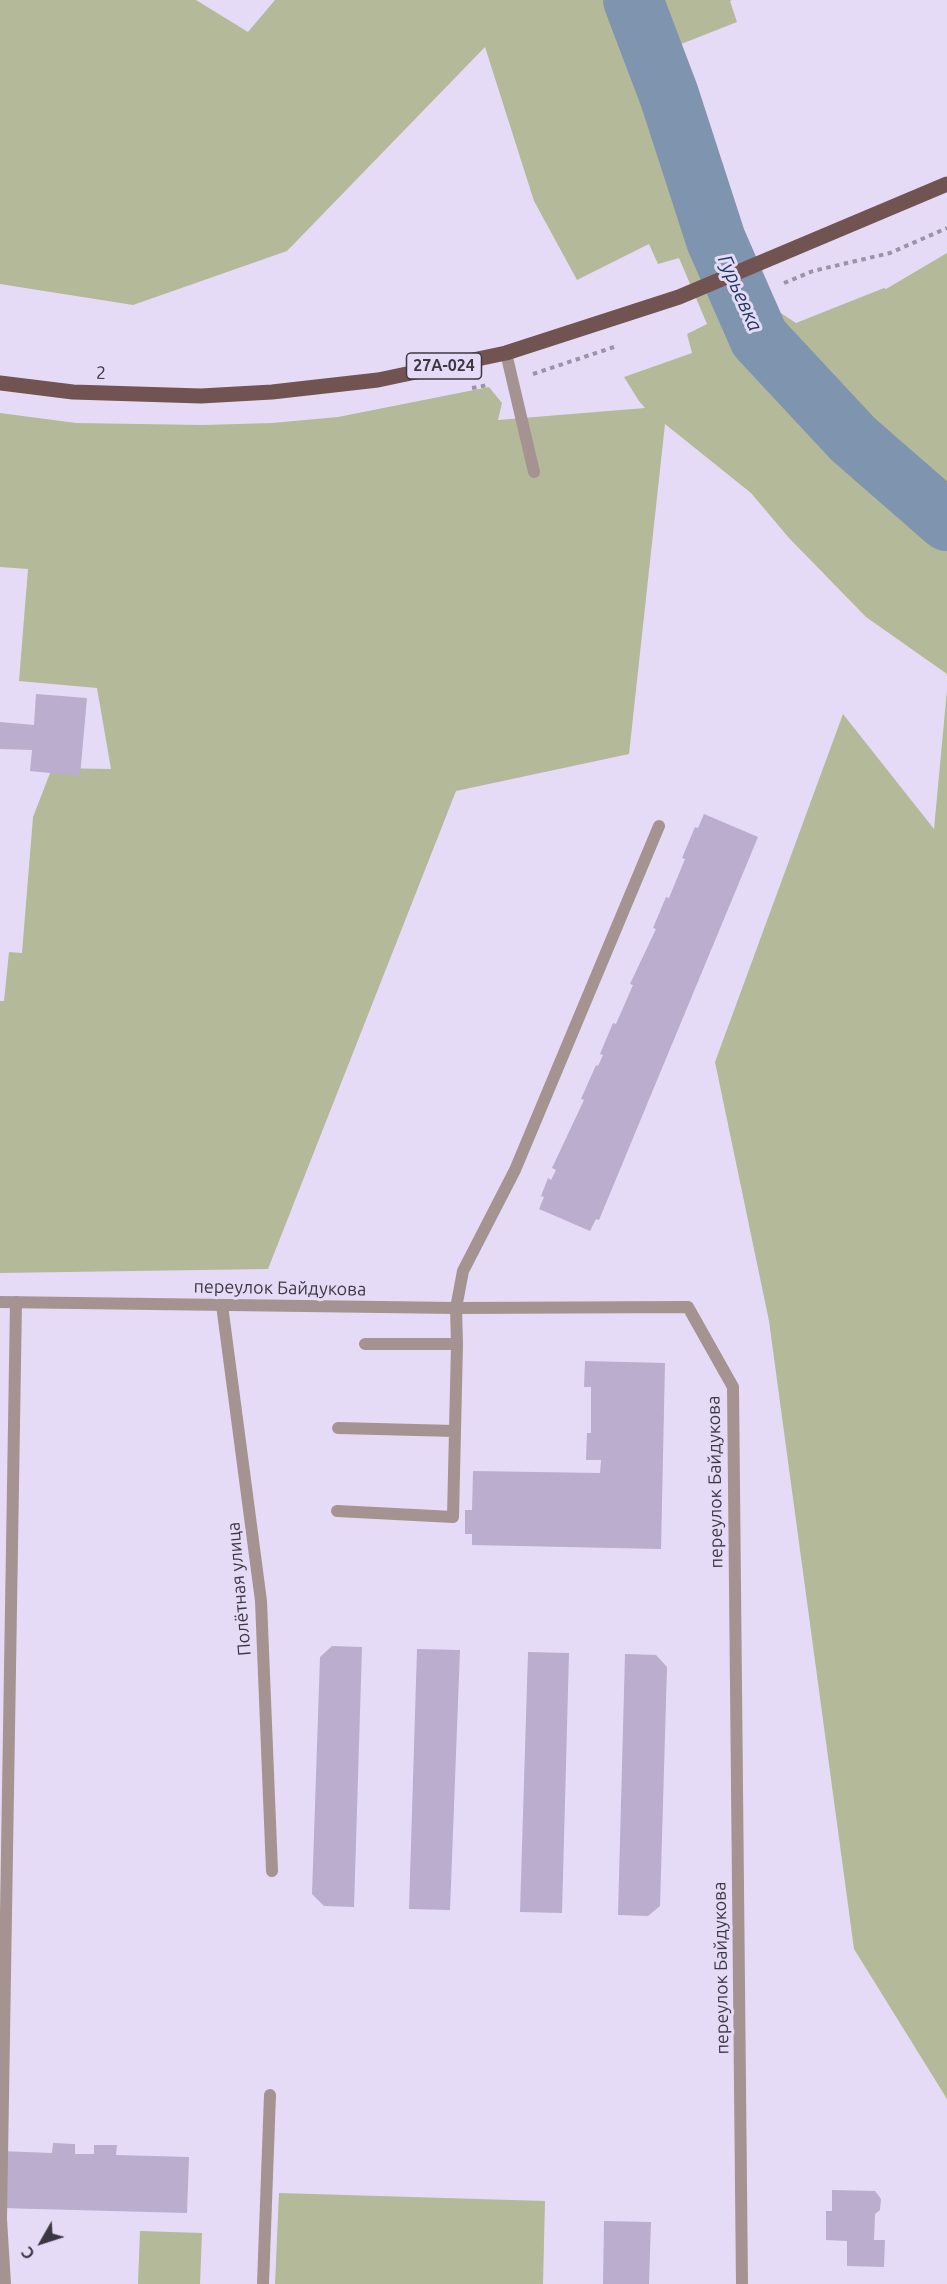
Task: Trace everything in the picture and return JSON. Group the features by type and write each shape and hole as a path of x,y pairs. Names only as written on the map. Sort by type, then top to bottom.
{"main road":[{"name":"27А-024","path":"506,353 679,297 947,184"},
{"name":"2","path":"0,383 73,392 201,396 272,392 378,380 506,353"}],"street":[{"path":"506,353 534,472"},
{"path":"337,1512 453,1517 456,1308 463,1271 515,1170 659,826"},
{"name":"переулок Байдукова","path":"0,1302 456,1308 688,1307 733,1388 742,2284"},
{"path":"5,2284 1,2218 16,1302"},
{"name":"Полётная улица","path":"222,1305 261,1600 272,1872"},
{"path":"365,1344 457,1344"},
{"path":"339,1428 455,1431"},
{"path":"263,2284 270,2095"}],"green space":[{"path":"0,0 196,0 248,32 275,0 732,0 730,1 737,22 666,50 730,219 733,236 711,245 738,313 764,302 796,323 886,289 947,253 947,674 866,617 789,538 751,493 665,424 629,754 456,791 268,1269 0,1273 0,1001 4,1001 9,952 22,953 33,817 52,768 111,769 97,688 19,681 28,569 0,567 0,413 76,423 203,425 272,423 338,417 489,387 502,403 498,420 645,408 624,377 692,353 687,334 707,324 679,258 658,264 649,244 577,280 534,201 485,47 287,251 133,305 0,284"},
{"path":"947,690 947,2099 854,1949 769,1321 715,1062 843,714 934,829"},
{"path":"279,2193 545,2201 543,2284 275,2284"},
{"path":"140,2231 202,2233 200,2284 138,2284"}],"building":[{"path":"36,694 87,698 80,776 30,771 32,750 0,749 0,722 34,725"},
{"path":"704,814 758,837 599,1220 596,1219 590,1231 539,1209 544,1197 541,1196 548,1178 551,1180 556,1170 552,1168 584,1100 581,1099 596,1065 598,1066 603,1055 600,1054 613,1023 616,1024 633,985 630,984 656,929 653,928 666,897 669,898 695,827 698,828"},
{"path":"585,1361 665,1363 661,1549 472,1545 472,1534 465,1534 465,1510 472,1510 473,1471 600,1473 601,1460 586,1460 587,1433 591,1433 591,1387 584,1387"},
{"path":"332,1646 362,1647 354,1907 324,1906 312,1894 320,1657"},
{"path":"417,1649 460,1650 450,1910 409,1909"},
{"path":"528,1652 569,1653 562,1913 520,1912"},
{"path":"625,1654 656,1655 667,1667 660,1906 648,1916 618,1915"},
{"path":"53,2143 75,2144 75,2154 94,2154 94,2145 117,2145 116,2155 189,2157 187,2213 0,2208 0,2151 52,2153"},
{"path":"832,2190 875,2191 881,2199 880,2210 875,2214 874,2240 885,2240 884,2267 847,2266 847,2241 826,2240 826,2211 832,2211"},
{"path":"604,2221 651,2222 649,2284 603,2284"}],"waterway":[{"name":"Гурьевка","path":"633,0 669,95 716,240 759,338 853,439 947,521"}]}
